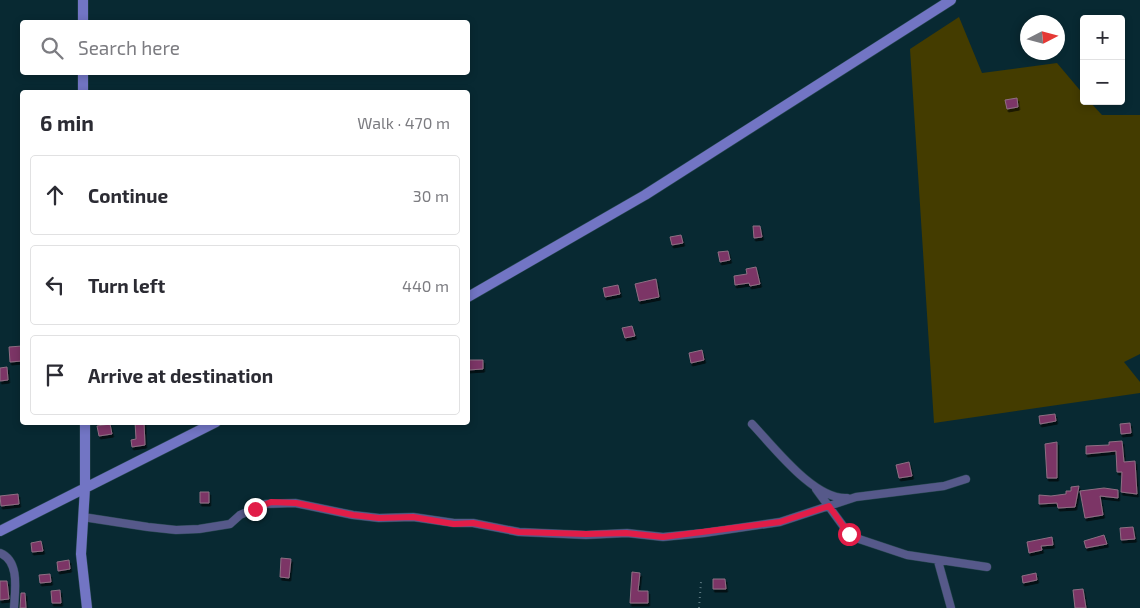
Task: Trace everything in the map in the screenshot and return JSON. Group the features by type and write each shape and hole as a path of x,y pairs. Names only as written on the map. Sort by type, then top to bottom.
{"street":[{"path":"83,0 83,20"},
{"path":"470,296 645,195 950,0"},
{"path":"83,75 84,90"},
{"path":"752,424 816,488 849,534 907,555 988,567"},
{"path":"85,425 82,554 87,608"},
{"path":"0,531 210,425"},
{"path":"816,488 838,498 856,498 944,486 966,479"},
{"path":"83,516 148,527 176,530 199,529 230,524 240,515 271,502 296,503 353,515 379,518 413,517 454,524 473,523 519,532 626,533 663,537 780,522 856,498"},
{"path":"0,553 7,556 12,566 15,584 14,608"},
{"path":"938,561 952,608"}],"path":[{"path":"699,608 701,582"}],"shaded area":[{"path":"959,17 982,73 1057,63 1080,90 1080,105 1093,105 1102,115 1140,115 1140,354 1124,362 1140,382 1140,393 934,423 910,49"}],"building":[{"path":"1017,98 1018,107 1007,109 1005,100"},
{"path":"753,226 760,226 762,237 754,238"},
{"path":"681,235 683,243 672,245 670,237"},
{"path":"728,251 730,260 720,262 718,252"},
{"path":"756,267 760,284 750,286 749,283 735,285 734,276 747,274 746,269"},
{"path":"656,279 659,297 639,301 635,284"},
{"path":"618,285 620,294 605,297 603,288"},
{"path":"632,326 635,336 625,338 622,328"},
{"path":"20,346 20,361 10,362 9,347"},
{"path":"702,350 704,360 691,363 689,353"},
{"path":"470,360 483,360 483,369 470,370"},
{"path":"7,367 8,380 0,381 0,368"},
{"path":"1055,414 1056,421 1040,424 1039,416"},
{"path":"1130,423 1131,433 1121,434 1120,424"},
{"path":"110,425 112,434 99,436 97,426"},
{"path":"135,425 144,425 145,445 132,447 131,440 136,439"},
{"path":"1122,441 1124,462 1135,461 1137,494 1121,492 1122,472 1117,472 1116,451 1086,454 1086,446 1109,445 1109,442"},
{"path":"1057,442 1057,478 1047,478 1045,444"},
{"path":"909,462 912,476 899,478 896,465"},
{"path":"1079,486 1075,507 1058,508 1057,503 1039,504 1039,495 1066,494 1066,491 1071,491 1071,487"},
{"path":"1104,488 1118,490 1118,498 1100,496 1103,515 1085,518 1080,491"},
{"path":"200,492 209,492 209,503 200,503"},
{"path":"18,494 19,504 1,506 0,496"},
{"path":"1133,527 1135,539 1121,540 1120,528"},
{"path":"1104,535 1107,544 1086,548 1084,541"},
{"path":"1052,537 1053,545 1041,546 1042,550 1029,553 1027,542"},
{"path":"41,541 43,551 32,552 31,543"},
{"path":"281,558 291,559 289,578 280,577"},
{"path":"69,560 70,569 58,571 57,562"},
{"path":"632,572 640,573 638,591 648,591 648,603 630,603"},
{"path":"1036,573 1037,580 1023,583 1022,576"},
{"path":"50,574 51,582 40,583 39,575"},
{"path":"713,579 725,579 726,589 713,589"},
{"path":"0,581 7,581 9,599 0,600"},
{"path":"1083,589 1086,608 1075,608 1073,590"},
{"path":"60,590 61,603 52,603 51,591"},
{"path":"21,593 25,593 26,608 20,608"}],"route":[{"path":"255,509 271,502 296,503 353,515 379,518 413,517 454,524 473,523 519,532 626,533 663,537 780,522 829,506 849,534"}]}
